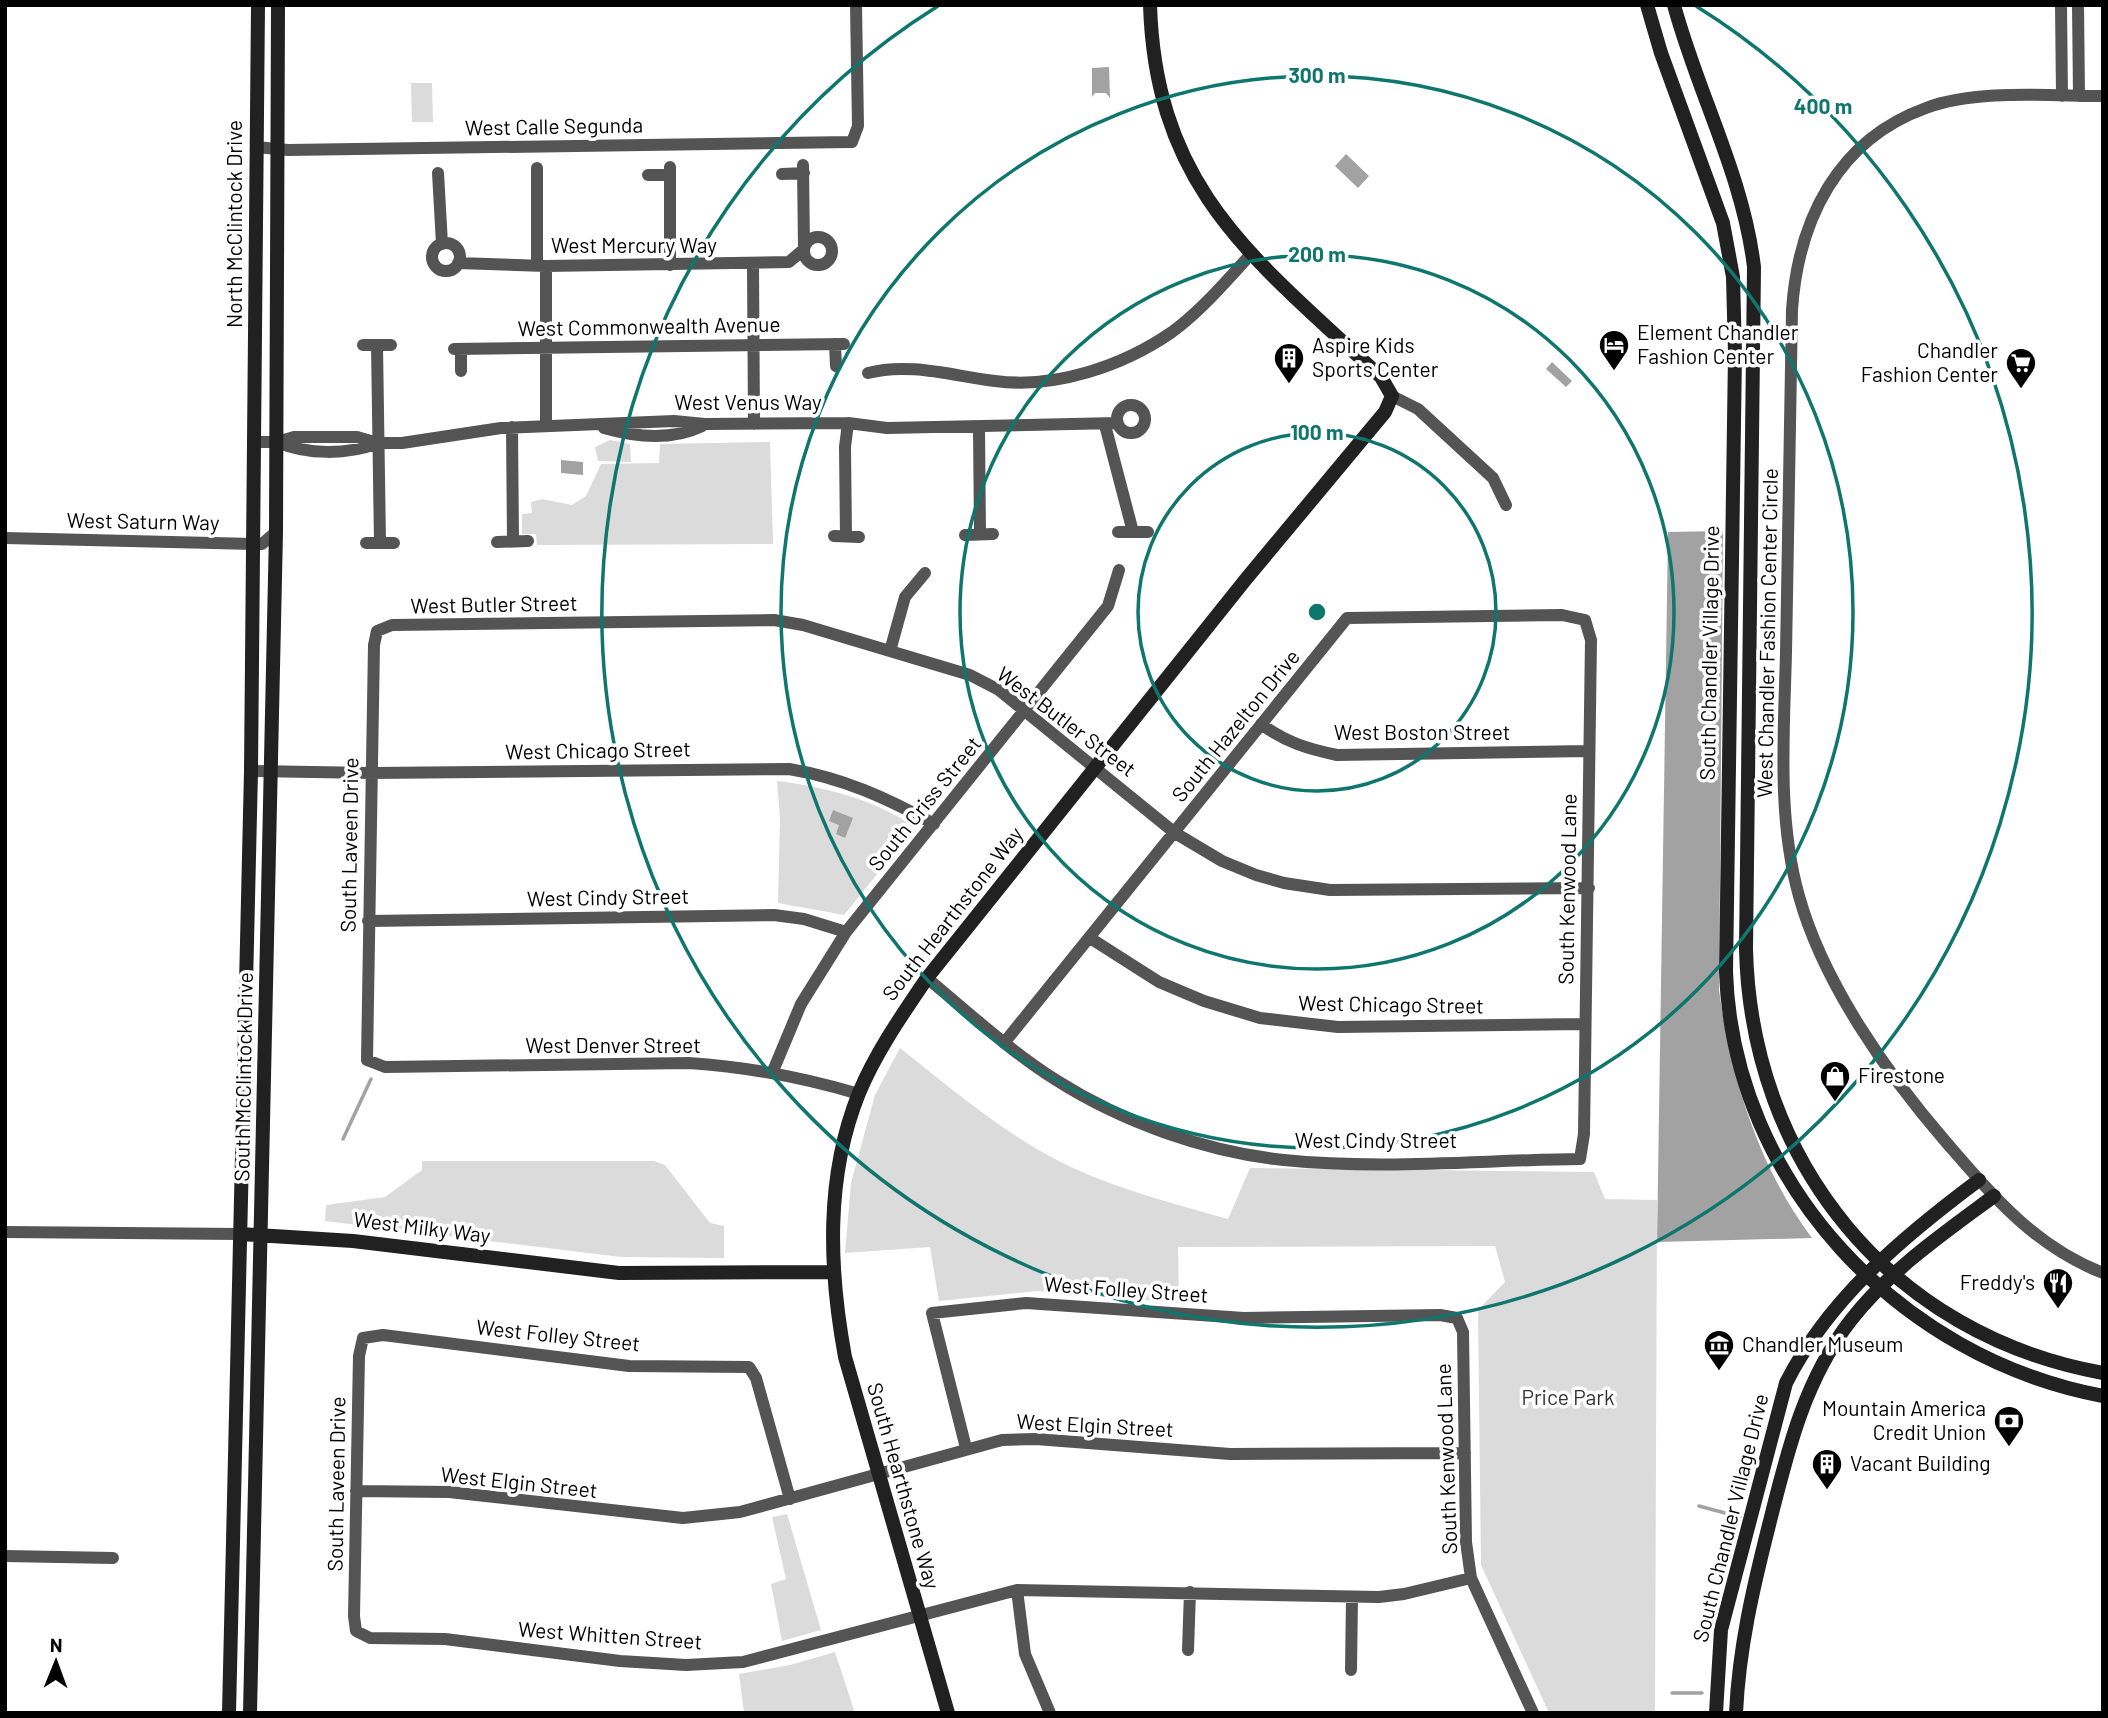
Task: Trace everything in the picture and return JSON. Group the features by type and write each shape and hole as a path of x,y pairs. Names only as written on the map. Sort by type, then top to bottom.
{"street":[{"name":"North McClintock Drive","path":"256,442 258,5"},
{"name":"North McClintock Drive","path":"277,442 278,5"},
{"name":"West Calle Segunda","path":"256,147 277,150 852,142 858,127 856,5"},
{"path":"1150,5 1155,70 1174,140 1203,195 1252,253 1381,377 1392,396 1418,409 1493,478 1506,505"},
{"name":"South Chandler Village Drive","path":"1647,5 1661,53 1716,202 1733,277 1735,354 1726,972 1729,1014 1751,1098 1777,1159 1807,1209 1872,1283"},
{"name":"South Chandler Village Drive","path":"1674,5 1735,179 1747,223 1754,267 1746,919 1747,977 1753,1030 1777,1113 1801,1162 1842,1222 1887,1267"},
{"path":"2060,5 2062,96"},
{"path":"2078,5 2079,96"},
{"name":"West Chandler Fashion Center Circle","path":"2103,96 1979,98 1927,107 1877,134 1838,173 1822,195 1803,237 1794,280 1783,790 1798,895 1808,927 1852,1011 1930,1123 1994,1196 2047,1246 2103,1273"},
{"path":"256,442 277,442 294,437 345,437 378,443 427,441 512,427 546,426 537,169"},
{"name":"West Mercury Way","path":"442,244 432,253 435,266 448,271 458,263 541,266 753,265 789,262 804,249 804,169 782,174"},
{"path":"648,175 670,171 670,265"},
{"path":"438,173 442,244 455,246 459,254 458,263"},
{"path":"868,373 902,368 1012,383 1077,375 1129,356 1172,331 1200,308 1252,253"},
{"path":"753,265 754,424"},
{"name":"West Commonwealth Avenue","path":"461,371 458,349 839,344 836,366"},
{"path":"363,345 391,345"},
{"path":"377,345 380,543"},
{"name":"South Hearthstone Way","path":"947,1713 845,1357 834,1298 832,1232 838,1174 859,1094 895,1024 927,978 1095,767 1385,412 1392,396"},
{"path":"846,537 845,447 848,423"},
{"name":"West Venus Way","path":"546,426 594,425 637,436 665,436 693,430 705,424 848,423 887,428 1111,424 1133,532"},
{"path":"512,427 513,541"},
{"path":"965,535 986,534 979,428"},
{"path":"345,437 345,451"},
{"name":"South McClintock Drive","path":"229,1713 256,442"},
{"path":"277,442 295,450 345,451 358,451 378,443"},
{"name":"South McClintock Drive","path":"250,1713 277,442"},
{"path":"1118,532 1148,533"},
{"name":"West Saturn Way","path":"5,538 261,544 276,533"},
{"path":"497,542 528,541"},
{"path":"366,543 394,543"},
{"name":"South Criss Street","path":"773,1072 801,1004 846,932 1108,606 1119,570"},
{"path":"890,651 905,597 925,573"},
{"name":"South Hazelton Drive","path":"1004,1043 1347,618 1562,615 1585,620"},
{"name":"West Butler Street","path":"377,631 392,625 774,620 803,625 970,675 999,690 1175,833 1222,861 1256,875 1308,888 1330,890 1589,888"},
{"name":"South Kenwood Lane","path":"1580,1159 1584,1134 1589,888 1591,640 1585,620"},
{"name":"South Laveen Drive","path":"367,1060 371,773 374,645 377,631"},
{"name":"West Boston Street","path":"1261,724 1278,736 1306,749 1336,755 1589,751"},
{"name":"West Chicago Street","path":"251,771 371,773 789,769 827,775 874,791 934,824"},
{"name":"West Cindy Street","path":"368,921 774,915 804,919 846,932"},
{"name":"West Chicago Street","path":"1090,938 1159,982 1204,1001 1259,1018 1338,1027 1586,1024"},
{"name":"West Cindy Street","path":"927,978 1004,1043 1081,1095 1153,1127 1207,1145 1263,1157 1339,1164 1580,1159"},
{"name":"West Denver Street","path":"367,1060 384,1067 689,1063 773,1072 859,1094"},
{"name":"South Chandler Village Drive","path":"1716,1713 1721,1630 1786,1383 1801,1355 1887,1267 1933,1214 1979,1180"},
{"name":"South Chandler Village Drive","path":"1736,1713 1743,1632 1791,1439 1810,1389 1872,1283 1887,1267 1994,1196"},
{"name":"West Milky Way","path":"5,1231 261,1234 341,1239 619,1273 833,1272"},
{"path":"1887,1267 1936,1307 1986,1336 2046,1360 2103,1373"},
{"path":"1872,1283 1931,1328 1985,1358 2045,1381 2103,1396"},
{"name":"West Folley Street","path":"967,1448 932,1313 1026,1303 1244,1318 1440,1315 1457,1318"},
{"name":"South Kenwood Lane","path":"1457,1318 1463,1332 1466,1542 1471,1578 1533,1713"},
{"name":"West Folley Street","path":"363,1338 383,1335 629,1366 749,1367 755,1378 790,1499"},
{"name":"South Laveen Drive","path":"356,1631 354,1616 359,1356 363,1338"},
{"name":"West Elgin Street","path":"356,1491 449,1492 683,1518 740,1512 1002,1440 1036,1439 1230,1454 1465,1453"},
{"path":"5,1556 113,1558"},
{"name":"West Whitten Street","path":"356,1631 370,1638 445,1639 620,1661 686,1665 743,1662 1017,1590 1352,1597 1404,1594 1471,1578"},
{"path":"1017,1590 1026,1654 1050,1713"},
{"path":"1188,1650 1190,1592"},
{"path":"1351,1670 1352,1597"}],"green space":[{"path":"411,83 432,83 433,122 412,122"},
{"path":"610,440 630,444 631,462 598,461 595,447"},
{"path":"770,442 773,544 537,545 536,534 522,534 522,514 532,513 531,502 542,499 572,505 586,496 601,464 659,463 660,444"},
{"path":"777,781 811,786 880,807 910,824 913,830 844,915 778,903 780,819"},
{"name":"Price Park","path":"900,1048 1025,1142 1071,1167 1148,1196 1228,1219 1250,1168 1594,1172 1605,1199 1657,1200 1655,1713 1549,1713 1481,1565 1478,1310 1505,1282 1495,1246 1178,1247 1179,1303 1037,1291 939,1301 930,1247 845,1253 851,1183 875,1095"},
{"path":"422,1161 654,1161 665,1165 710,1223 724,1226 724,1258 621,1257 325,1221 326,1205 385,1197 422,1170"},
{"path":"787,1514 821,1630 782,1641 771,1584 786,1579 772,1517"},
{"path":"835,1652 855,1713 744,1713 739,1674 790,1665"}],"shaded area":[{"path":"1109,67 1110,98 1106,93 1095,93 1092,97 1092,68"},
{"path":"1346,154 1369,176 1358,188 1335,166"},
{"path":"1552,362 1572,381 1566,387 1546,369"},
{"path":"561,460 583,462 583,475 561,473"},
{"path":"1723,531 1719,990 1731,1055 1750,1120 1776,1181 1812,1238 1657,1242 1668,532"},
{"path":"833,810 853,818 845,838 836,834 839,825 829,821"}],"waterway":[{"path":"343,1139 371,1079"},
{"path":"1699,1506 1740,1517"},
{"path":"1672,1693 1702,1693"}],"place":[{"name":"Element Chandler Fashion Center","path":"1614,372"},
{"name":"Aspire Kids Sports Center","path":"1289,385"},
{"name":"Chandler Fashion Center","path":"2021,390"},
{"name":"Firestone","path":"1835,1103"},
{"name":"Freddy's","path":"2058,1310"},
{"name":"Chandler Museum","path":"1719,1372"},
{"name":"Mountain America Credit Union","path":"2009,1448"},
{"name":"Vacant Building","path":"1827,1491"}]}
